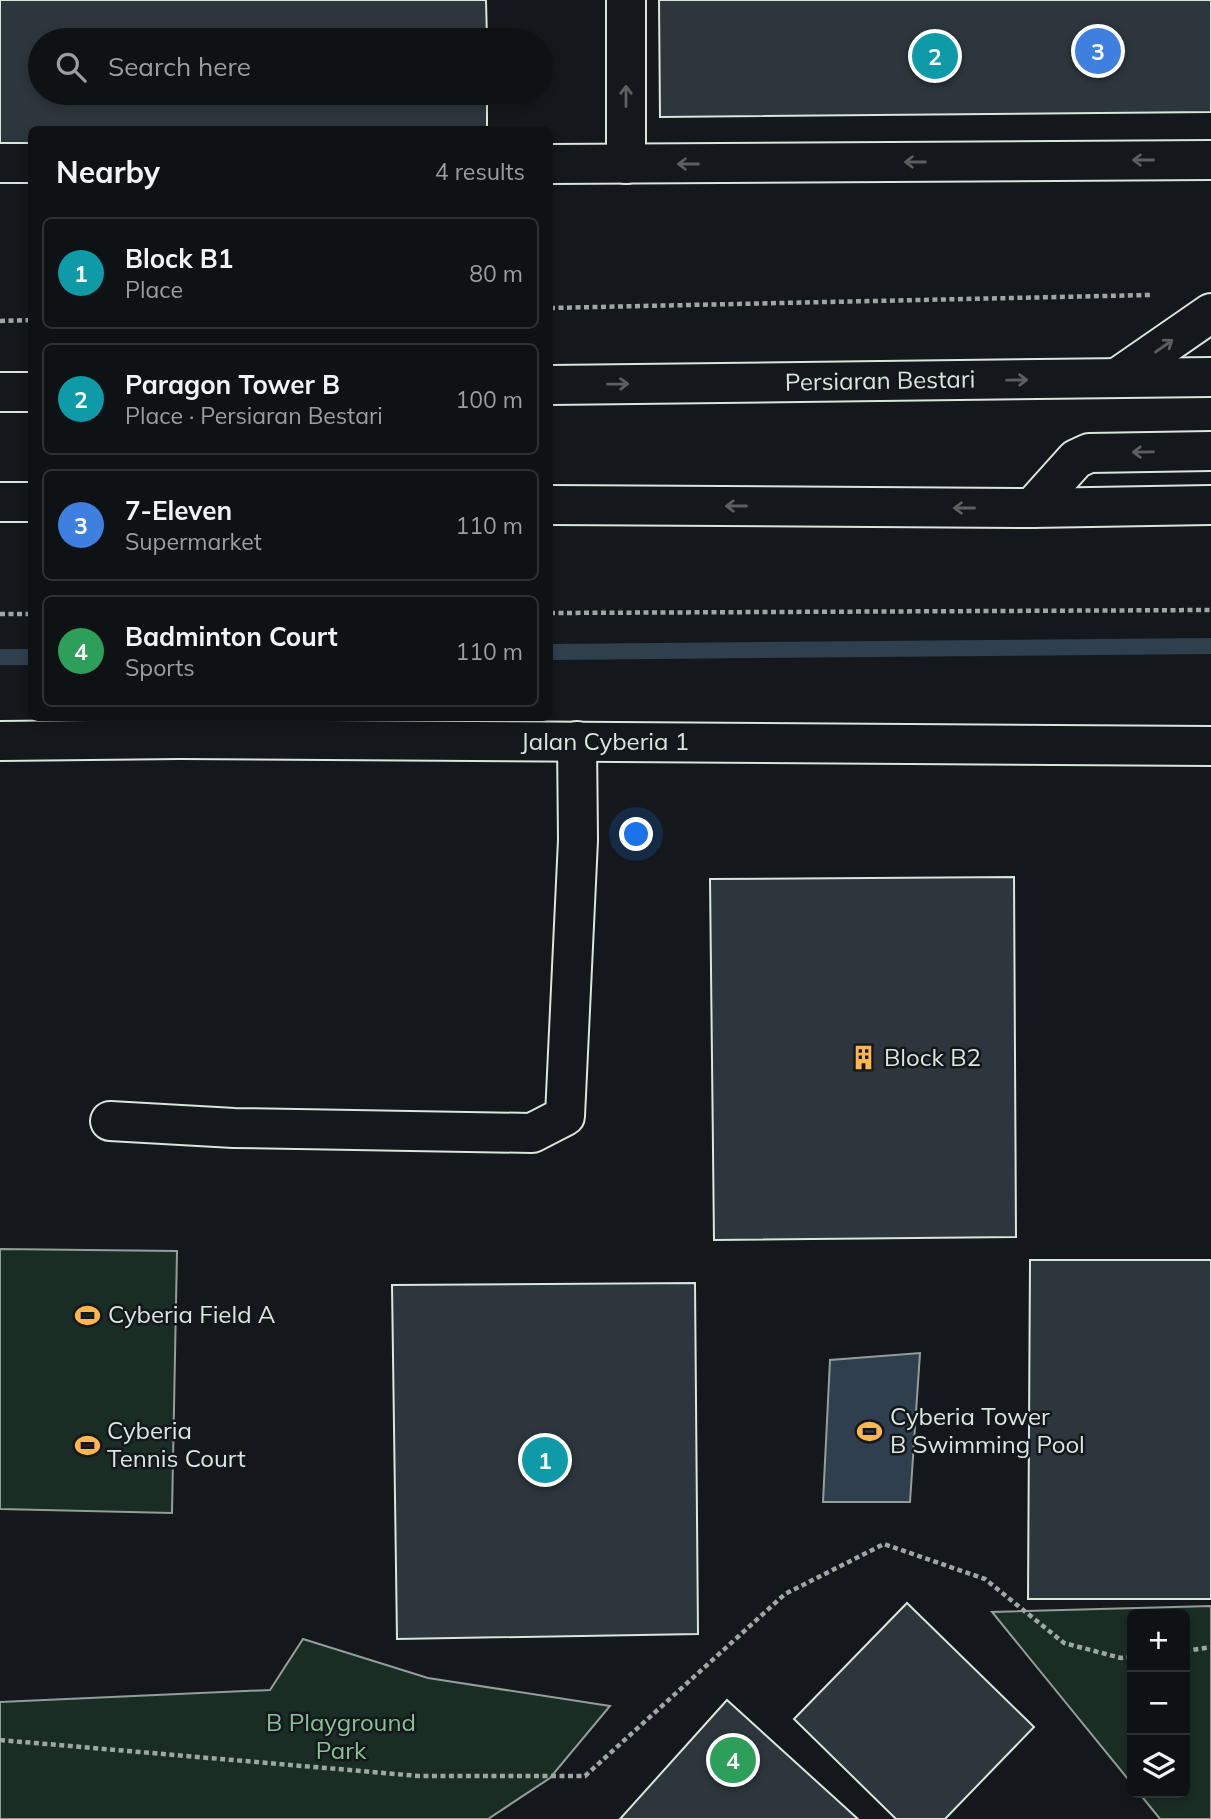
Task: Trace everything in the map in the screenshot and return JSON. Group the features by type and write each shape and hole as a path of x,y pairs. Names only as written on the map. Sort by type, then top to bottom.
{"main road":[{"path":"626,0 626,164"},
{"path":"553,164 1211,160"},
{"path":"0,163 28,163"},
{"path":"1117,378 1211,313"},
{"name":"Persiaran Bestari","path":"553,385 1211,377"},
{"path":"0,392 28,391"},
{"path":"1032,508 1076,459 1089,453 1211,451"},
{"path":"0,502 28,502"},
{"path":"553,505 1032,508 1211,505"},
{"name":"Jalan Cyberia 1","path":"0,741 577,741 1211,746"},
{"path":"110,1121 233,1128 532,1133 565,1116 578,841 577,741"}],"path":[{"path":"553,308 1151,295"},
{"path":"0,321 28,320"},
{"path":"553,613 1211,610"},
{"path":"0,614 28,614"},
{"path":"0,1741 419,1776 585,1776 785,1594 884,1544 985,1579 1064,1643 1127,1657"},
{"path":"1190,1650 1211,1647"}],"green space":[{"path":"0,1249 177,1251 172,1513 0,1509"},
{"path":"1211,1606 1211,1819 1160,1819 1143,1798 1190,1798 1190,1609 1127,1609 1127,1778 992,1612"},
{"name":"B Playground Park","path":"303,1639 428,1678 610,1706 550,1778 488,1819 0,1819 0,1702 270,1690"}],"water":[{"name":"Cyberia Tower B Swimming Pool","path":"920,1353 910,1502 823,1502 830,1360"}],"building":[{"path":"0,0 486,0 487,28 28,28 28,105 487,105 487,126 28,126 28,148 0,148"},
{"path":"659,0 1211,0 1211,112 660,117"},
{"name":"Block B2","path":"1014,877 1016,1237 714,1240 710,879"},
{"path":"1030,1260 1211,1260 1211,1599 1028,1599"},
{"path":"695,1283 698,1634 397,1639 392,1285"},
{"path":"907,1603 1034,1727 945,1819 896,1819 794,1719"},
{"path":"727,1700 858,1819 620,1819"}],"waterway":[{"path":"553,652 1211,646"},
{"path":"0,657 28,657"}],"place":[{"name":"7-Eleven","path":"1098,51"},
{"name":"Paragon Tower B","path":"935,56"},
{"name":"Block B2","path":"864,1058"},
{"name":"Cyberia Field A","path":"88,1315"},
{"name":"Cyberia Tower B Swimming Pool","path":"870,1431"},
{"name":"Cyberia Tennis Court","path":"87,1445"},
{"name":"Block B1","path":"545,1460"},
{"name":"Badminton Court","path":"733,1760"}]}
